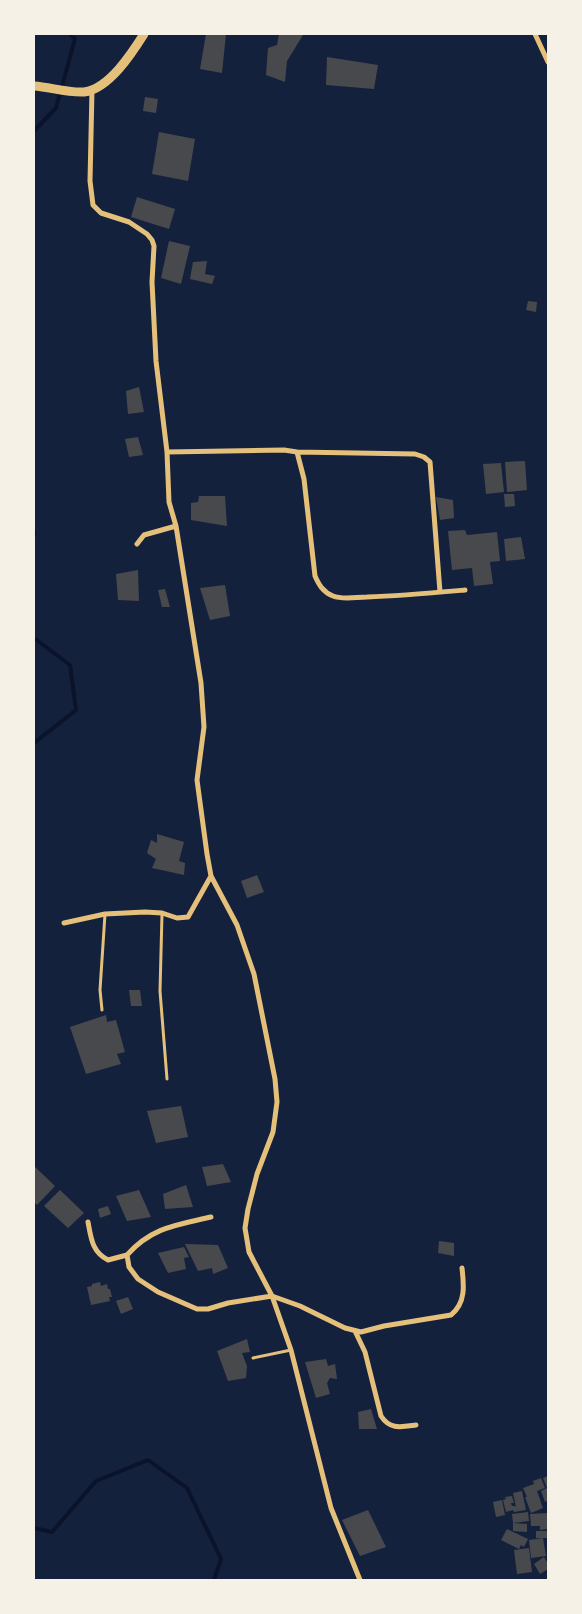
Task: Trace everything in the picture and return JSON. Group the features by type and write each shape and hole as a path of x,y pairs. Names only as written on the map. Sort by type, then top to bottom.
{"main road":[{"path":"34,86 68,91 84,92 92,90 103,84 115,73 144,34"}],"street":[{"path":"535,34 548,62"},
{"path":"92,90 90,181 93,205 101,213 129,222 147,234 154,246 152,282 156,361 167,452 169,502 176,526 202,683 204,727 197,780 207,854 211,876 237,925 254,974 275,1079 277,1102 273,1132 257,1174 248,1208 245,1228 249,1252 272,1296 291,1350 331,1508 360,1580"},
{"path":"167,452 284,450 297,452 415,454 424,457 430,462 440,592"},
{"path":"297,452 304,479 315,576 325,592 345,598 465,590"},
{"path":"137,544 144,535 176,526"},
{"path":"64,923 105,914 162,913 177,918 188,917 211,876"},
{"path":"88,1222 93,1246 100,1255 108,1260 127,1255 150,1235 173,1225 212,1217"},
{"path":"127,1255 128,1265 138,1279 158,1292 191,1308 208,1309 228,1303 272,1296 300,1306 345,1328 361,1332 384,1326 451,1315 458,1310 461,1302 464,1285 462,1268"},
{"path":"355,1331 365,1352 380,1416 385,1423 397,1427 416,1425"}],"lane":[{"path":"162,913 160,991 167,1079"},
{"path":"102,1010 100,990 105,914"},
{"path":"253,1358 291,1350"}],"building":[{"path":"206,34 226,34 222,73 200,69"},
{"path":"279,34 303,35 287,61 285,82 266,75 268,48 277,45"},
{"path":"327,57 378,65 374,89 326,85"},
{"path":"145,97 158,99 156,113 143,111"},
{"path":"159,132 195,139 188,181 152,174"},
{"path":"137,197 175,209 169,229 131,217"},
{"path":"169,241 190,246 181,284 161,278"},
{"path":"207,261 205,274 215,276 212,284 190,279 193,262"},
{"path":"528,301 537,302 536,312 526,310"},
{"path":"139,387 144,412 128,414 126,391"},
{"path":"138,437 143,455 129,457 125,439"},
{"path":"525,461 527,490 507,492 505,462"},
{"path":"501,463 504,492 486,494 483,464"},
{"path":"504,494 514,494 515,506 505,507"},
{"path":"199,496 225,496 227,526 191,520 191,503 198,502"},
{"path":"436,497 453,500 454,518 440,520"},
{"path":"465,530 467,535 497,532 500,561 490,562 493,584 474,586 472,568 452,570 448,531"},
{"path":"521,537 525,559 506,561 504,539"},
{"path":"138,570 139,601 118,600 116,574"},
{"path":"225,585 230,616 210,620 200,588"},
{"path":"165,589 170,607 162,607 158,590"},
{"path":"157,834 184,842 179,861 185,863 184,875 152,868 156,859 147,853 151,840 157,843"},
{"path":"257,875 264,892 247,898 241,881"},
{"path":"129,990 140,990 142,1006 131,1006"},
{"path":"106,1015 107,1022 116,1020 125,1052 117,1054 121,1064 86,1074 70,1027"},
{"path":"181,1106 188,1137 156,1143 147,1111"},
{"path":"223,1164 231,1182 207,1186 202,1167"},
{"path":"34,1166 55,1186 37,1205 34,1202"},
{"path":"186,1185 193,1207 165,1209 163,1194"},
{"path":"60,1190 84,1213 68,1228 44,1206"},
{"path":"139,1190 151,1217 127,1221 116,1196"},
{"path":"108,1206 111,1214 100,1218 98,1209"},
{"path":"439,1241 454,1243 454,1256 438,1253"},
{"path":"185,1244 218,1245 228,1268 213,1274 212,1268 198,1271"},
{"path":"184,1247 189,1257 184,1258 186,1269 168,1273 158,1253"},
{"path":"100,1282 101,1286 107,1284 112,1297 109,1297 110,1301 91,1305 87,1287"},
{"path":"128,1297 133,1309 121,1314 116,1301"},
{"path":"247,1339 250,1352 242,1353 247,1366 246,1378 228,1381 217,1351"},
{"path":"326,1359 328,1366 335,1364 337,1379 330,1378 327,1383 330,1394 316,1398 305,1362"},
{"path":"371,1409 377,1429 359,1429 358,1412"},
{"path":"548,1476 548,1501 545,1502 541,1491 547,1488 543,1478"},
{"path":"541,1478 545,1488 537,1491 543,1508 531,1513 523,1488 534,1484 533,1481"},
{"path":"522,1491 526,1510 506,1512 503,1500 506,1499 505,1497 512,1496 514,1503 511,1503 512,1506 516,1507 513,1493"},
{"path":"502,1500 505,1515 496,1517 493,1502"},
{"path":"368,1510 386,1547 360,1556 342,1520"},
{"path":"528,1512 529,1521 513,1523 512,1514"},
{"path":"548,1513 548,1529 540,1530 540,1526 531,1526 530,1514"},
{"path":"513,1523 527,1524 527,1532 513,1531"},
{"path":"507,1529 528,1539 524,1547 521,1545 519,1549 501,1540"},
{"path":"536,1531 548,1531 548,1538 536,1538"},
{"path":"543,1538 546,1556 531,1558 529,1540"},
{"path":"529,1548 532,1572 517,1574 514,1550"},
{"path":"544,1557 548,1564 548,1569 540,1574 534,1564"}],"waterway":[{"path":"34,131 56,108 75,39 70,34"},
{"path":"34,638 70,665 76,710 34,743"},
{"path":"34,1528 52,1532 96,1481 148,1460 187,1488 221,1559 214,1580"}]}
